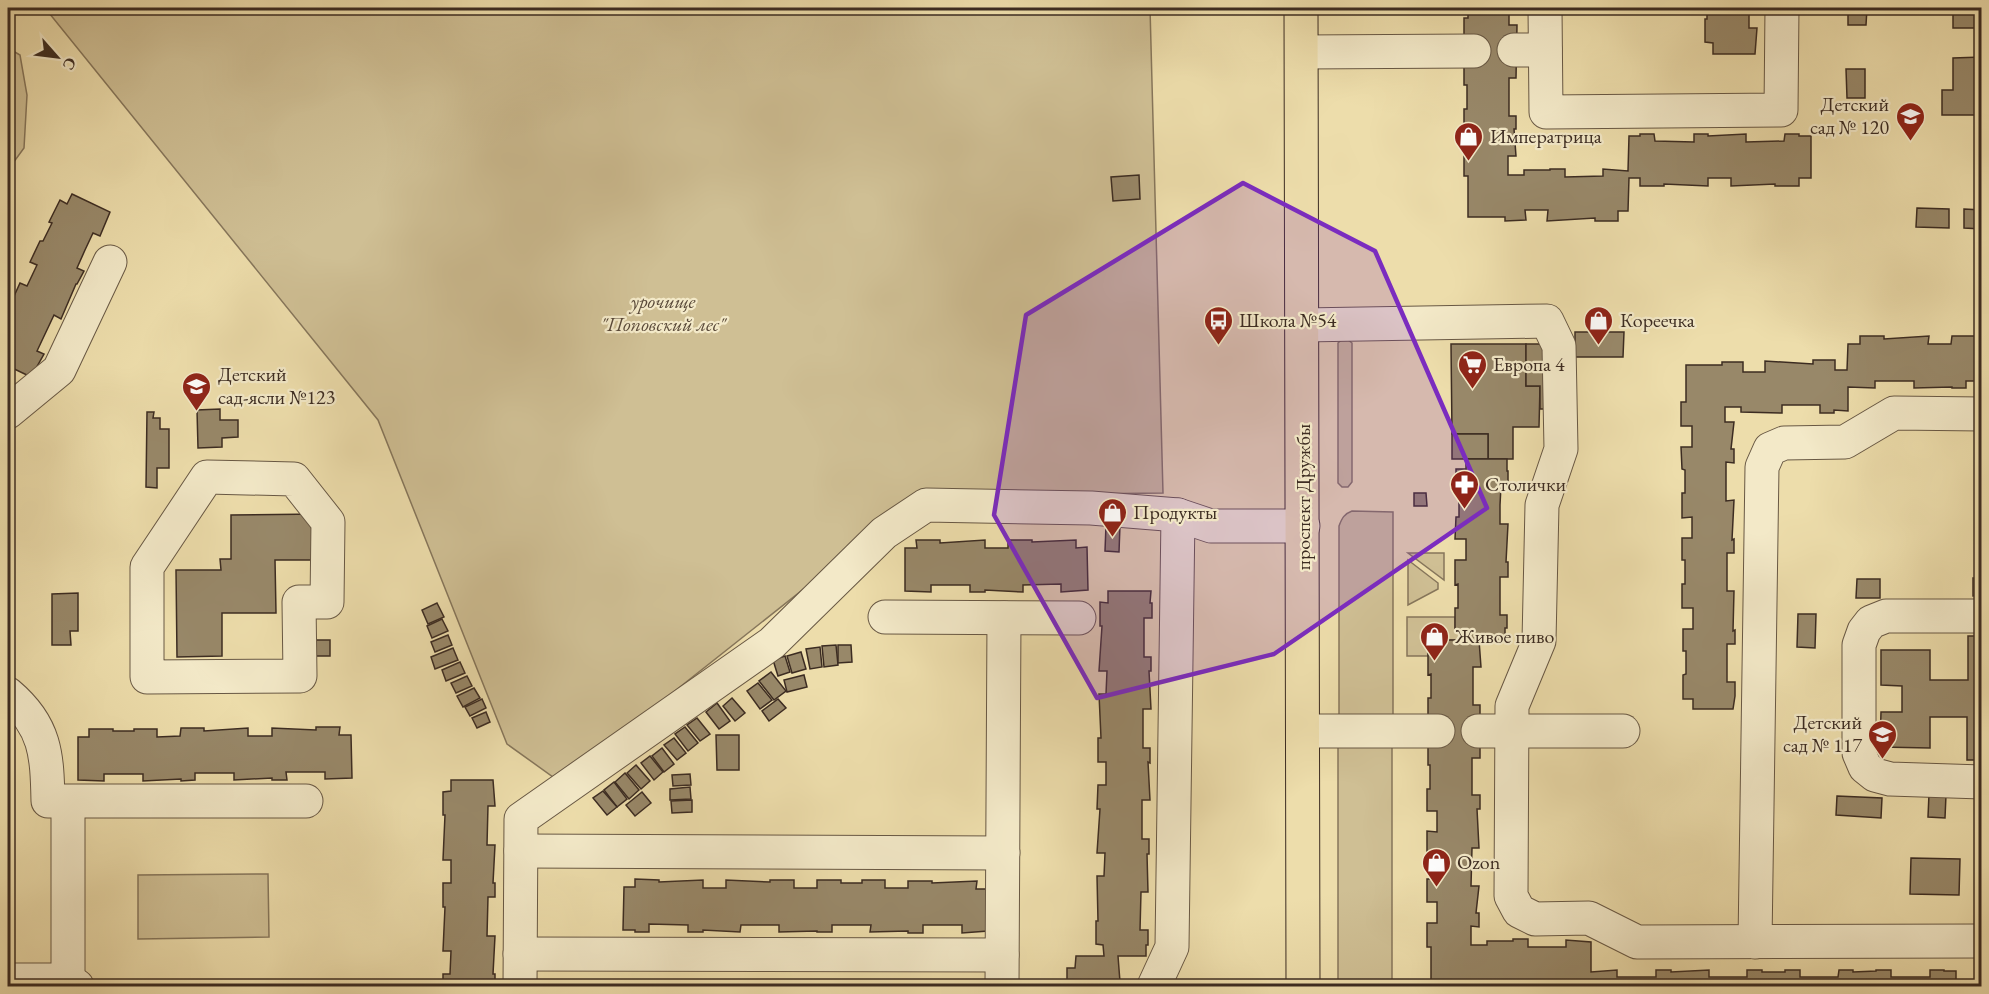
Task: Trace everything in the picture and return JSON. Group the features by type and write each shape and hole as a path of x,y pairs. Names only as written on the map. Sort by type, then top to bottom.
{"main road":[{"name":"проспект Дружбы","path":"1301,8 1303,987"}],"lane":[{"path":"1545,8 1530,50 1546,112 1781,110 1782,8"},
{"path":"1302,52 1474,51"},
{"path":"8,412 59,370 110,262"},
{"path":"1303,325 1547,321 1559,346 1560,449 1542,505 1539,641 1512,706 1511,896 1520,911 1535,919 1588,918 1637,942 1982,941"},
{"path":"1755,942 1762,467 1770,449 1784,443 1845,442 1894,413 1982,414"},
{"path":"207,477 294,479 328,522 327,602 299,602 300,676 147,677 147,567 207,477"},
{"path":"520,987 521,819 772,643 884,533 926,505 1091,508 1178,515 1211,526 1303,526"},
{"path":"1154,987 1172,947 1178,515"},
{"path":"1982,616 1886,616 1871,622 1864,631 1859,645 1859,753 1865,766 1875,775 1890,779 1982,782"},
{"path":"885,617 1079,618"},
{"path":"520,954 1002,971 1004,618"},
{"path":"8,694 22,706 40,735 47,761 48,801 306,801"},
{"path":"1303,731 1438,731"},
{"path":"1478,731 1623,731"},
{"path":"8,980 73,983 68,802"},
{"path":"521,851 1003,853"}],"highlighted area":[{"path":"1243,183 1375,251 1487,508 1274,654 1097,698 994,515 1026,315"}],"green space":[{"name":"урочище \"Поповский лес\"","path":"45,8 1150,8 1163,493 921,496 560,782 507,744 378,420"},
{"path":"8,48 20,55 27,95 24,148 8,170"},
{"path":"1342,339 1347,339 1352,343 1352,482 1348,487 1342,487 1338,483 1338,343"},
{"path":"1352,511 1393,512 1393,724 1339,724 1339,526 1347,513"},
{"path":"1408,553 1444,553 1444,580"},
{"path":"1408,560 1438,583 1438,589 1408,605"},
{"path":"1407,617 1455,617 1455,630 1465,630 1465,640 1439,640 1438,650 1428,650 1428,656 1407,656"},
{"path":"1338,740 1392,740 1392,986 1338,986"},
{"path":"268,874 269,937 138,939 138,875"}],"building":[{"path":"1468,8 1509,8 1509,25 1517,25 1516,78 1509,78 1509,116 1516,116 1516,129 1514,129 1516,156 1508,156 1508,175 1524,175 1524,170 1550,169 1565,169 1565,177 1603,176 1603,169 1628,171 1629,136 1640,136 1640,134 1654,134 1655,141 1694,142 1694,134 1708,134 1708,136 1746,134 1746,142 1784,141 1785,134 1799,134 1799,136 1811,136 1811,178 1799,178 1799,186 1775,186 1775,184 1731,186 1731,178 1708,178 1708,186 1664,184 1664,186 1640,186 1640,178 1629,178 1628,211 1618,211 1618,221 1595,221 1595,218 1547,221 1548,210 1525,210 1526,220 1505,221 1505,217 1468,217 1468,176 1464,176 1464,153 1474,152 1474,131 1464,131 1467,85 1464,85 1464,18 1468,18"},
{"path":"1707,8 1749,8 1749,28 1757,28 1755,54 1713,54 1713,43 1705,42"},
{"path":"1848,8 1867,8 1866,25 1848,25"},
{"path":"1953,8 1982,8 1982,28 1953,28"},
{"path":"1982,57 1982,115 1942,115 1942,90 1953,90 1953,58"},
{"path":"1846,69 1865,69 1865,98 1847,98"},
{"path":"1139,175 1140,199 1113,201 1111,177"},
{"path":"72,194 110,212 100,236 93,233 77,268 84,271 61,319 54,315 37,351 44,354 31,377 8,366 8,315 12,305 10,305 20,283 27,286 37,265 30,262 52,223 49,222 60,200 67,204"},
{"path":"1917,208 1949,209 1949,228 1916,227"},
{"path":"1964,209 1982,210 1982,229 1964,228"},
{"name":"Кореечка","path":"1575,332 1624,332 1623,357 1575,357"},
{"path":"1860,336 1884,336 1884,339 1929,336 1928,344 1951,344 1952,336 1982,338 1982,381 1966,381 1966,388 1914,388 1914,381 1875,381 1875,388 1848,387 1848,411 1834,410 1834,413 1820,413 1820,405 1782,405 1782,413 1741,412 1741,407 1725,407 1725,422 1734,422 1731,449 1734,449 1734,463 1726,462 1726,501 1734,500 1732,540 1734,539 1734,553 1727,553 1727,591 1734,591 1735,644 1727,644 1727,682 1735,682 1735,696 1733,709 1693,709 1693,699 1683,699 1686,651 1683,651 1683,629 1693,629 1693,608 1682,608 1685,560 1682,560 1682,538 1692,538 1692,517 1682,518 1685,470 1682,469 1681,447 1692,447 1692,426 1681,426 1681,402 1686,402 1686,365 1722,365 1722,362 1743,362 1743,372 1765,372 1765,361 1813,364 1813,360 1835,360 1835,370 1847,370 1848,344 1860,344"},
{"path":"1451,344 1526,344 1526,386 1540,386 1539,427 1513,427 1513,459 1488,459 1488,434 1452,434"},
{"path":"1526,344 1546,344 1546,409 1540,409 1540,386 1526,386"},
{"path":"220,409 220,420 238,420 238,437 222,438 222,447 198,448 197,410"},
{"path":"147,412 154,412 153,418 160,418 160,429 169,429 169,468 157,468 157,488 146,487"},
{"path":"1452,434 1488,434 1488,459 1452,459"},
{"path":"1466,459 1507,459 1508,471 1508,486 1501,486 1500,505 1500,524 1508,524 1506,562 1508,562 1508,577 1500,577 1500,615 1507,615 1505,640 1479,640 1481,667 1473,667 1473,705 1480,705 1480,758 1472,758 1472,795 1480,795 1480,809 1477,809 1479,848 1472,848 1471,886 1479,886 1476,913 1479,913 1479,927 1471,926 1471,945 1487,945 1487,941 1513,941 1513,939 1528,939 1528,947 1566,947 1566,940 1591,942 1591,972 1617,970 1617,977 1656,977 1656,970 1671,970 1671,972 1709,970 1709,977 1747,977 1747,970 1785,972 1785,970 1800,970 1800,977 1838,977 1839,970 1853,970 1853,972 1891,970 1891,977 1930,977 1930,970 1944,970 1956,971 1956,986 1591,986 1591,982 1581,982 1581,986 1510,986 1510,981 1488,981 1488,986 1431,986 1431,947 1427,947 1427,923 1437,923 1437,902 1427,902 1430,856 1427,856 1427,831 1437,832 1437,811 1427,811 1427,789 1430,789 1428,698 1431,698 1428,650 1438,650 1439,640 1465,640 1465,630 1455,630 1458,584 1455,585 1455,560 1466,560 1466,539 1455,539 1456,517 1459,517 1456,469 1466,469"},
{"path":"1414,493 1426,493 1427,506 1414,506"},
{"path":"319,514 319,560 275,560 276,613 222,613 222,656 177,657 176,570 221,570 220,559 231,559 231,515"},
{"name":"Продукты","path":"1106,525 1120,525 1119,552 1105,551"},
{"path":"916,540 940,540 940,543 985,540 985,548 1008,548 1008,540 1032,540 1032,542 1076,540 1076,548 1087,547 1088,590 1061,592 1061,584 1023,585 1023,592 985,590 985,592 970,592 970,585 931,585 931,592 905,591 905,548 917,548"},
{"path":"1973,578 1982,578 1982,595 1973,596"},
{"path":"1857,579 1880,579 1880,598 1856,598"},
{"path":"1108,591 1151,591 1152,618 1144,618 1144,657 1151,657 1151,671 1149,671 1151,709 1143,709 1143,748 1150,748 1150,763 1148,762 1150,800 1142,800 1142,839 1149,839 1148,892 1141,892 1140,930 1148,930 1148,945 1146,945 1146,956 1118,956 1120,982 1112,982 1112,986 1067,986 1067,968 1075,968 1076,956 1104,956 1103,945 1096,944 1097,876 1104,876 1105,853 1097,853 1100,809 1097,809 1098,785 1106,785 1106,762 1098,762 1098,738 1101,738 1099,694 1106,694 1107,671 1099,671 1102,626 1100,626 1100,602 1108,603"},
{"path":"78,593 78,631 70,631 71,645 52,645 52,594"},
{"path":"437,603 444,617 428,624 422,610"},
{"path":"1798,614 1816,614 1815,648 1797,647"},
{"path":"442,619 448,631 432,638 427,626"},
{"path":"448,635 452,645 435,652 431,642"},
{"path":"1968,636 1982,636 1982,760 1967,760 1967,717 1930,717 1930,748 1880,747 1881,712 1902,712 1902,686 1881,685 1881,650 1930,650 1930,680 1968,680"},
{"path":"311,640 330,640 330,656 311,656"},
{"path":"836,645 838,665 824,667 822,646"},
{"path":"838,645 851,645 852,662 838,663"},
{"path":"820,647 822,667 810,669 806,649"},
{"path":"453,648 458,660 435,669 431,657"},
{"path":"801,652 806,669 792,673 787,656"},
{"path":"785,656 790,672 778,676 773,660"},
{"path":"460,662 465,673 446,681 442,670"},
{"path":"771,672 786,691 774,700 759,681"},
{"path":"804,675 807,687 787,692 784,680"},
{"path":"467,676 472,686 456,693 451,683"},
{"path":"758,683 772,700 760,709 747,691"},
{"path":"474,688 480,698 463,707 457,696"},
{"path":"732,698 745,713 735,721 723,706"},
{"path":"482,699 486,708 470,716 465,707"},
{"path":"778,699 786,708 769,721 762,711"},
{"path":"717,703 730,721 719,729 706,712"},
{"path":"486,712 490,722 477,728 472,718"},
{"path":"697,718 710,734 700,741 687,725"},
{"path":"316,727 340,727 339,735 351,735 352,778 325,779 325,772 286,772 287,780 272,780 272,778 234,780 234,773 195,773 195,780 181,781 181,779 143,781 143,774 104,774 104,781 78,780 78,737 89,737 89,729 134,731 134,729 157,729 157,737 180,736 181,728 204,728 204,731 248,728 248,736 272,736 272,728 316,730"},
{"path":"685,727 698,743 688,751 675,734"},
{"path":"716,735 739,735 739,770 717,770"},
{"path":"674,738 686,753 677,760 664,745"},
{"path":"662,748 674,764 664,772 652,756"},
{"path":"650,756 663,772 654,780 641,763"},
{"path":"636,765 650,781 641,789 627,773"},
{"path":"625,773 639,790 629,799 615,782"},
{"path":"690,774 691,785 673,786 672,775"},
{"path":"451,780 493,780 495,806 488,806 487,845 495,845 493,883 495,883 495,897 488,897 487,936 495,936 493,974 495,974 495,986 443,986 443,974 450,974 451,951 443,951 445,907 443,907 443,883 451,883 451,860 443,860 445,815 443,815 443,792 451,791"},
{"path":"614,782 627,799 617,807 604,790"},
{"path":"690,787 691,799 670,800 670,789"},
{"path":"603,791 617,807 607,815 593,798"},
{"path":"642,792 651,803 635,816 626,805"},
{"path":"1929,794 1946,795 1945,818 1928,817"},
{"path":"1837,796 1882,798 1881,818 1836,815"},
{"path":"692,800 692,812 672,813 671,801"},
{"path":"1911,858 1960,859 1959,895 1910,894"},
{"path":"635,879 659,880 659,882 703,880 703,888 726,888 726,880 770,882 770,880 794,880 794,888 817,888 817,880 862,883 862,880 885,880 885,888 908,888 908,881 932,881 932,883 977,881 976,889 988,889 988,931 962,933 962,925 923,925 923,933 870,932 871,925 832,925 832,932 779,932 779,925 741,925 740,932 703,930 703,932 688,932 688,925 649,924 649,932 635,932 635,930 623,930 624,887 635,887"}],"place":[{"name":"Детский сад № 120","path":"1910,142"},
{"name":"Императрица","path":"1469,162"},
{"name":"Школа №54","path":"1218,346"},
{"name":"Кореечка","path":"1599,346"},
{"name":"Европа 4","path":"1472,390"},
{"name":"Детский сад-ясли №123","path":"197,412"},
{"name":"Столички","path":"1464,510"},
{"name":"Продукты","path":"1112,538"},
{"name":"Живое пиво","path":"1434,662"},
{"name":"Детский сад № 117","path":"1883,760"},
{"name":"Ozon","path":"1436,888"}]}
